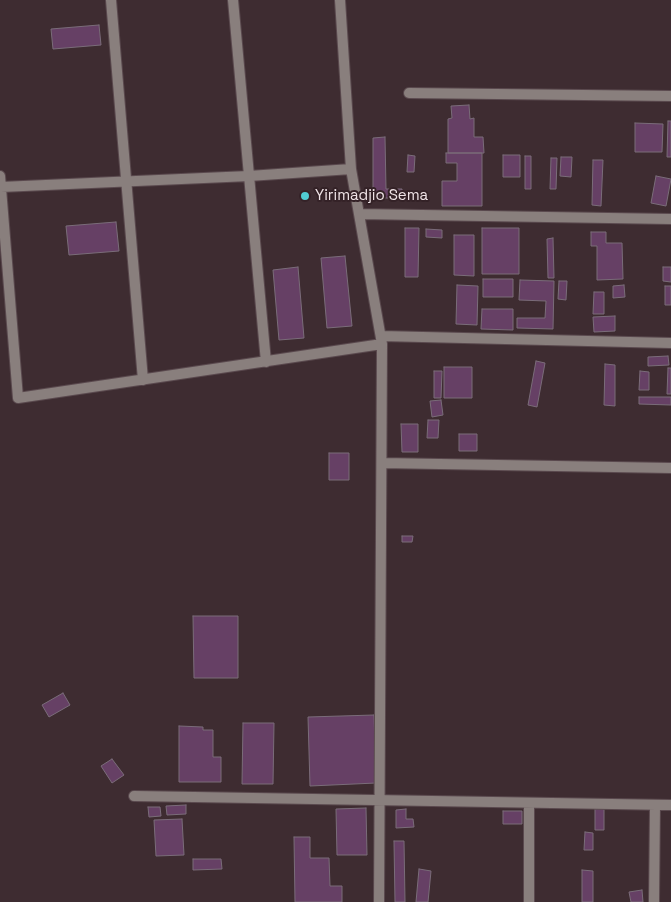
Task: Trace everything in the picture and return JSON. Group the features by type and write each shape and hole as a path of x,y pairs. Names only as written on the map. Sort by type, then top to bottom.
{"street":[{"path":"111,0 143,380"},
{"path":"233,0 266,362"},
{"path":"340,0 351,169 381,340 379,902"},
{"path":"409,93 671,96"},
{"path":"1,187 249,176 351,169"},
{"path":"0,176 18,398 266,362 381,340 671,343"},
{"path":"359,214 671,219"},
{"path":"382,463 671,468"},
{"path":"134,796 671,805"},
{"path":"529,803 529,902"},
{"path":"654,902 655,805"}],"building":[{"path":"99,25 101,45 53,49 51,29"},
{"path":"469,105 470,119 474,118 474,137 483,137 484,153 448,153 448,119 452,118 451,106"},
{"path":"668,121 671,121 671,157 667,157"},
{"path":"635,123 663,124 662,152 635,152"},
{"path":"385,137 386,189 402,189 402,198 373,198 373,138"},
{"path":"446,153 482,153 482,206 442,206 442,181 457,181 457,163 446,163"},
{"path":"408,155 415,156 414,172 407,172"},
{"path":"503,155 520,155 520,177 503,177"},
{"path":"525,156 531,156 531,189 525,189"},
{"path":"561,157 572,157 571,177 560,176"},
{"path":"551,158 557,158 556,189 550,189"},
{"path":"593,160 603,160 601,206 592,205"},
{"path":"656,176 671,179 666,206 651,203"},
{"path":"116,222 119,251 69,255 66,226"},
{"path":"405,228 419,228 418,277 405,277"},
{"path":"482,228 519,228 519,274 482,274"},
{"path":"426,229 442,230 442,238 426,237"},
{"path":"591,232 606,232 606,243 622,243 623,279 597,280 597,246 591,246"},
{"path":"454,235 474,235 474,276 454,275"},
{"path":"553,238 554,278 548,278 547,239"},
{"path":"345,256 352,326 327,328 321,258"},
{"path":"298,267 304,338 279,340 273,270"},
{"path":"663,267 671,267 671,282 663,281"},
{"path":"483,279 513,279 513,297 483,297"},
{"path":"520,280 554,281 553,329 517,328 517,318 545,318 546,301 519,300"},
{"path":"559,281 567,281 566,300 558,299"},
{"path":"457,285 478,286 477,325 456,324"},
{"path":"624,285 625,297 613,298 613,286"},
{"path":"665,286 671,286 671,305 665,305"},
{"path":"594,292 604,292 604,314 593,314"},
{"path":"482,309 513,309 513,330 481,329"},
{"path":"615,316 615,331 594,332 593,317"},
{"path":"668,356 669,365 648,366 648,357"},
{"path":"536,361 545,363 537,407 528,405"},
{"path":"605,364 615,365 615,406 604,405"},
{"path":"444,367 472,367 472,398 444,398"},
{"path":"668,368 671,368 671,394 667,394"},
{"path":"434,371 442,371 441,398 434,398"},
{"path":"640,371 649,372 649,390 639,390"},
{"path":"639,397 671,397 671,405 639,404"},
{"path":"441,400 443,415 432,417 430,401"},
{"path":"428,420 439,420 438,438 427,438"},
{"path":"401,424 418,424 418,452 402,452"},
{"path":"459,434 477,434 477,451 459,451"},
{"path":"329,453 349,453 349,480 329,480"},
{"path":"402,536 413,536 412,542 402,542"},
{"path":"193,616 238,616 238,678 194,678"},
{"path":"63,693 70,705 49,717 42,705"},
{"path":"374,715 376,783 310,786 308,717"},
{"path":"243,723 274,723 273,784 242,784"},
{"path":"179,726 203,727 203,730 213,730 213,757 221,757 221,782 179,782"},
{"path":"112,759 124,775 112,783 101,766"},
{"path":"186,805 186,814 167,815 166,806"},
{"path":"148,807 160,807 161,816 149,817"},
{"path":"366,808 367,855 337,855 336,809"},
{"path":"406,809 406,819 413,819 414,827 396,828 396,810"},
{"path":"595,809 604,809 604,830 595,830"},
{"path":"503,811 522,811 522,824 503,824"},
{"path":"182,819 184,855 156,856 154,820"},
{"path":"585,832 593,833 593,850 584,850"},
{"path":"294,837 310,837 310,858 329,858 330,886 342,886 342,902 295,902"},
{"path":"394,841 404,841 405,902 395,902"},
{"path":"193,859 221,859 222,869 193,870"},
{"path":"419,869 431,871 428,902 416,902"},
{"path":"582,870 593,871 593,902 582,902"},
{"path":"642,890 643,902 631,902 629,892"}],"place":[{"name":"Yirimadjio Sema","path":"305,196"}]}
